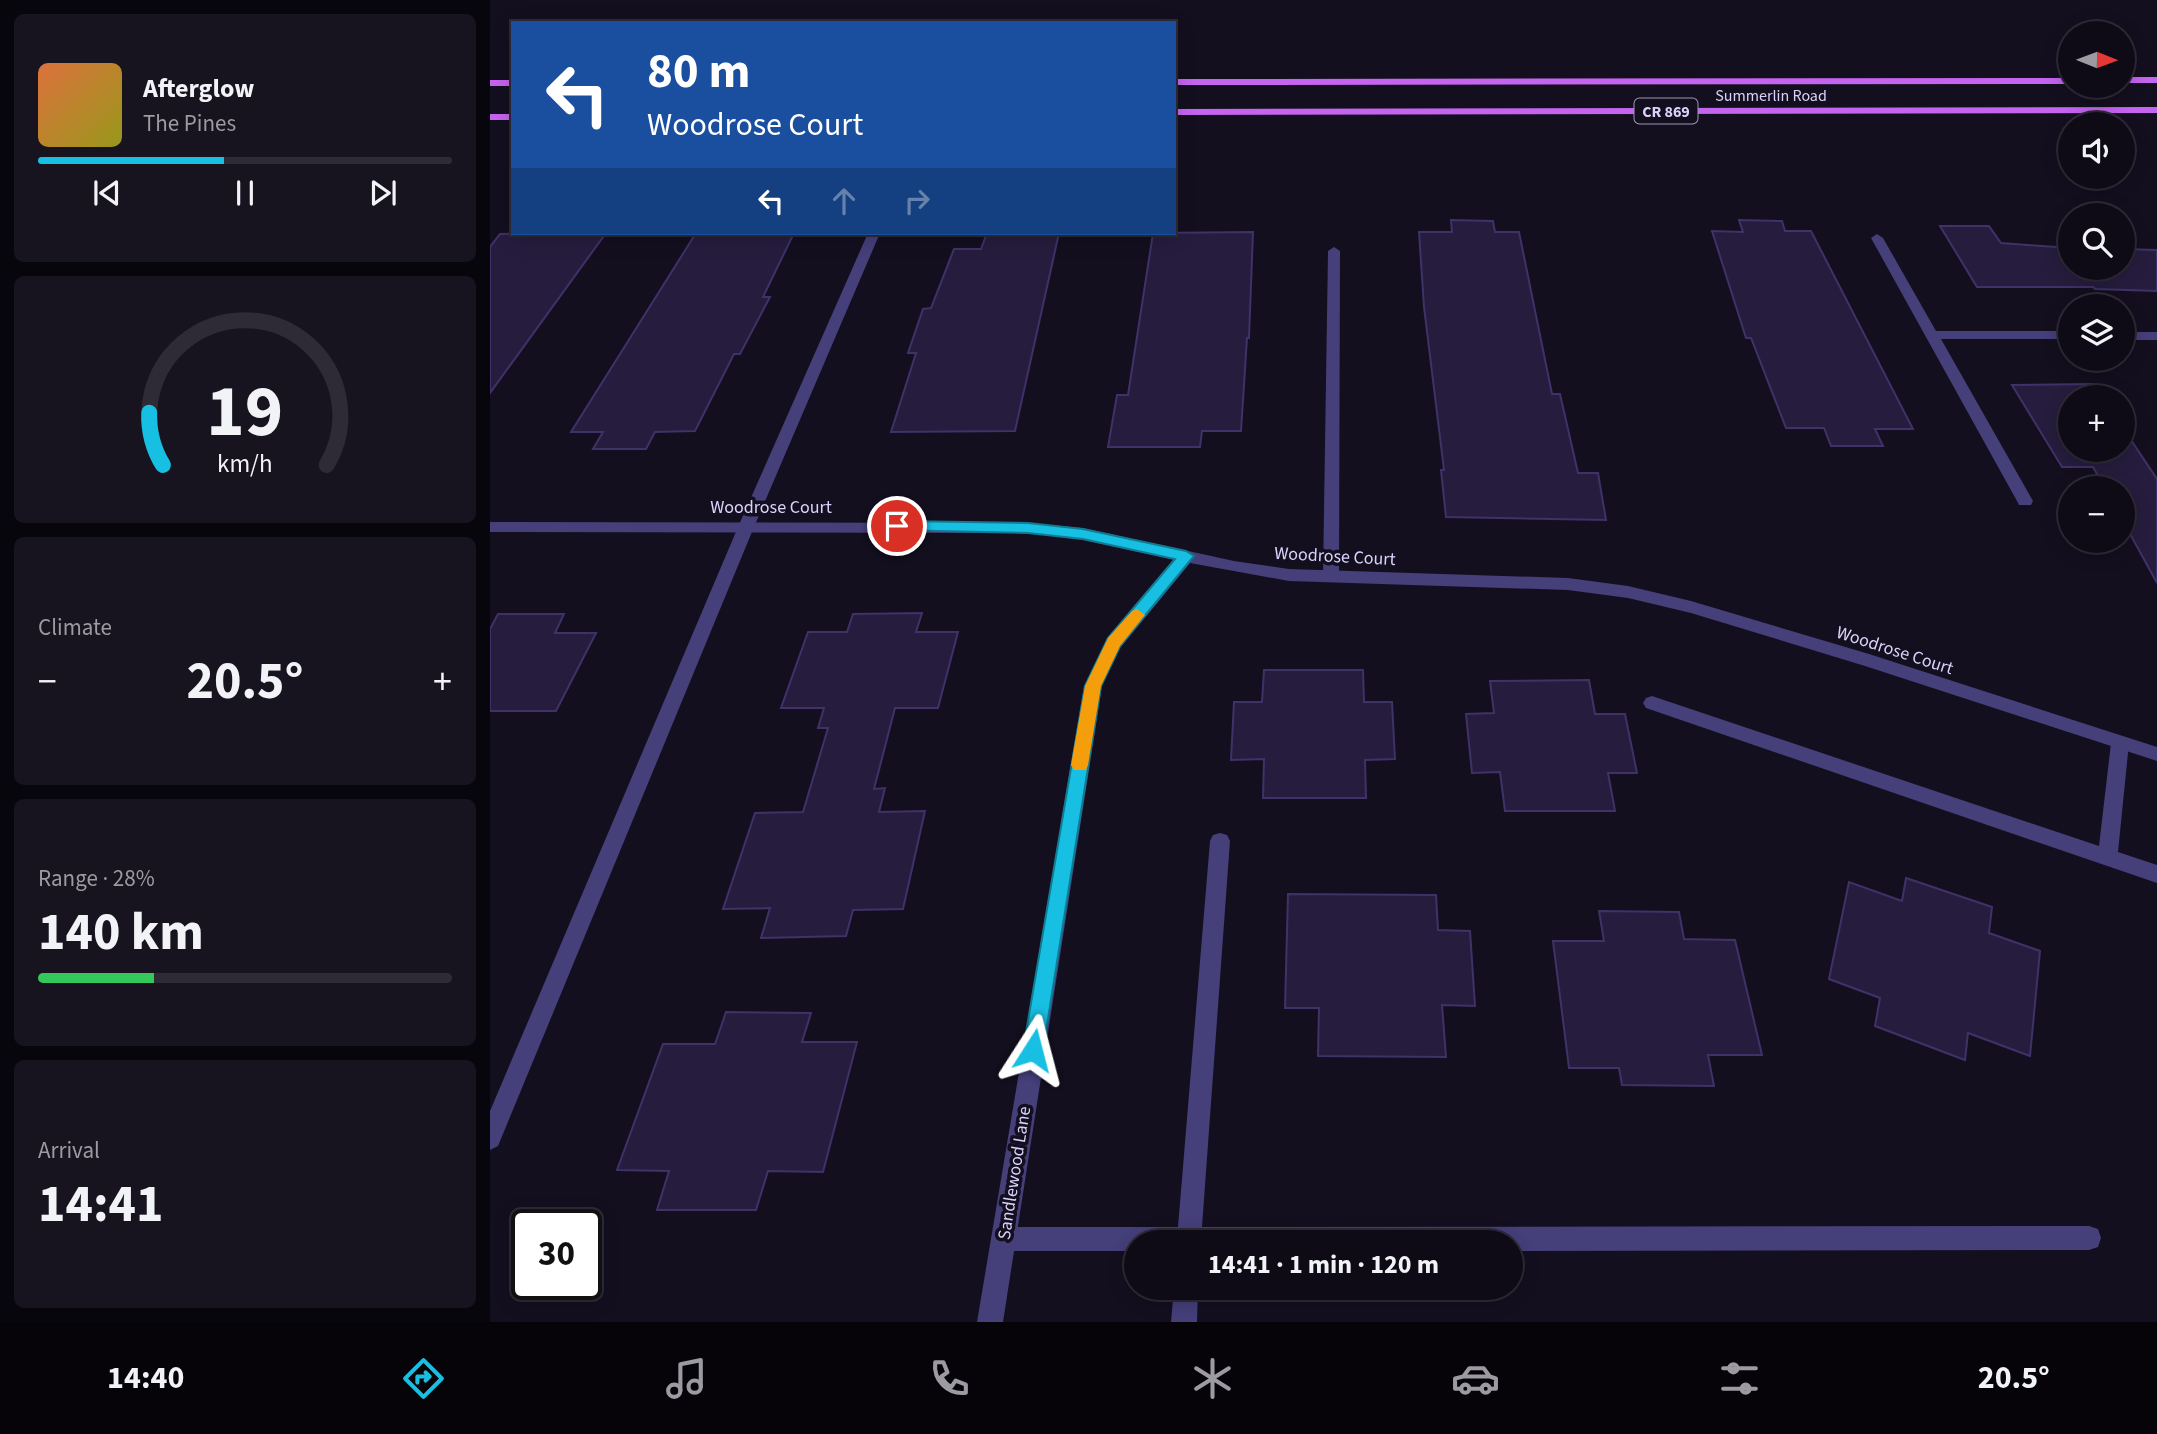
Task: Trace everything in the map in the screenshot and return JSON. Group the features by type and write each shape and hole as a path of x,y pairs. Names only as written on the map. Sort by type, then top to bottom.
{"main road":[{"name":"Summerlin Road","path":"1176,82 2058,80"},
{"path":"2135,80 2157,80"},
{"path":"490,83 511,83"},
{"name":"Summerlin Road","path":"1176,112 2157,110"},
{"path":"490,117 511,117"}],"street":[{"path":"490,1138 746,527 873,235"},
{"path":"1877,238 2025,501"},
{"path":"1332,576 1334,251"},
{"path":"1931,335 2058,335"},
{"path":"2135,336 2157,336"},
{"name":"Woodrose Court","path":"490,527 1028,528 1083,534 1289,575 1568,584 1628,592 1691,607 1869,661 2157,754"},
{"name":"Sandlewood Lane","path":"990,1322 1093,686 1114,643 1186,556"},
{"path":"1652,703 2157,874"},
{"path":"2108,858 2120,743"},
{"path":"1191,1230 1220,841"},
{"path":"1523,1240 2089,1238"},
{"path":"1003,1240 1124,1241"},
{"path":"1184,1322 1185,1300"}],"building":[{"path":"1451,220 1493,221 1495,232 1519,232 1552,394 1560,394 1578,473 1598,473 1606,520 1446,517 1441,470 1444,470 1424,307 1419,232 1452,232"},
{"path":"1739,220 1782,221 1785,231 1811,231 1913,429 1875,429 1883,446 1831,446 1824,428 1786,428 1751,338 1746,338 1712,231 1743,232"},
{"path":"1940,226 1989,226 2001,243 2058,247 2058,280 2135,280 2135,249 2157,250 2157,291 2093,287 1977,287"},
{"path":"1253,232 1249,338 1241,431 1202,431 1200,447 1108,447 1117,395 1128,395 1153,235 1176,235 1176,233"},
{"path":"500,234 605,235 490,393 490,247"},
{"path":"695,235 793,235 763,297 770,297 740,354 734,354 695,431 655,432 646,449 593,449 603,432 571,432"},
{"path":"986,235 1059,235 1015,431 891,432 916,353 908,353 923,309 931,308 954,249 981,249"},
{"path":"2093,384 2094,385 2058,385 2058,460 2012,385"},
{"path":"2135,446 2157,479 2157,583 2135,543 2135,476 2098,476 2093,467 2062,467 2059,462 2135,462"},
{"path":"922,613 916,632 958,632 938,708 895,708 874,789 885,788 879,812 925,811 903,909 853,910 846,936 761,938 770,908 723,909 755,813 803,812 828,728 818,728 824,708 781,708 808,632 847,632 853,614"},
{"path":"498,614 564,614 555,633 596,633 556,711 490,711 490,629"},
{"path":"1264,670 1363,670 1364,702 1392,702 1395,759 1365,760 1366,798 1263,798 1264,759 1231,760 1234,702 1262,702"},
{"path":"1589,680 1595,714 1625,714 1637,773 1608,773 1615,811 1505,811 1500,772 1472,773 1466,714 1494,713 1490,681"},
{"path":"1906,878 1992,907 1989,933 2040,951 2030,1056 1968,1033 1965,1060 1875,1026 1880,998 1829,979 1849,882 1902,901"},
{"path":"1288,894 1436,895 1438,930 1470,931 1475,1006 1442,1005 1446,1057 1318,1056 1319,1008 1285,1008"},
{"path":"1599,911 1679,912 1684,939 1735,940 1762,1055 1708,1055 1714,1086 1622,1085 1619,1068 1569,1068 1553,941 1604,941"},
{"path":"726,1012 811,1013 802,1042 857,1042 823,1172 768,1171 756,1210 657,1210 669,1171 617,1170 663,1044 715,1044"}],"slow traffic":[{"path":"1080,765 1093,686 1114,643 1137,615"}],"route":[{"path":"897,526 1028,528 1083,534 1186,556 1114,643 1093,686 1033,1050"}]}
